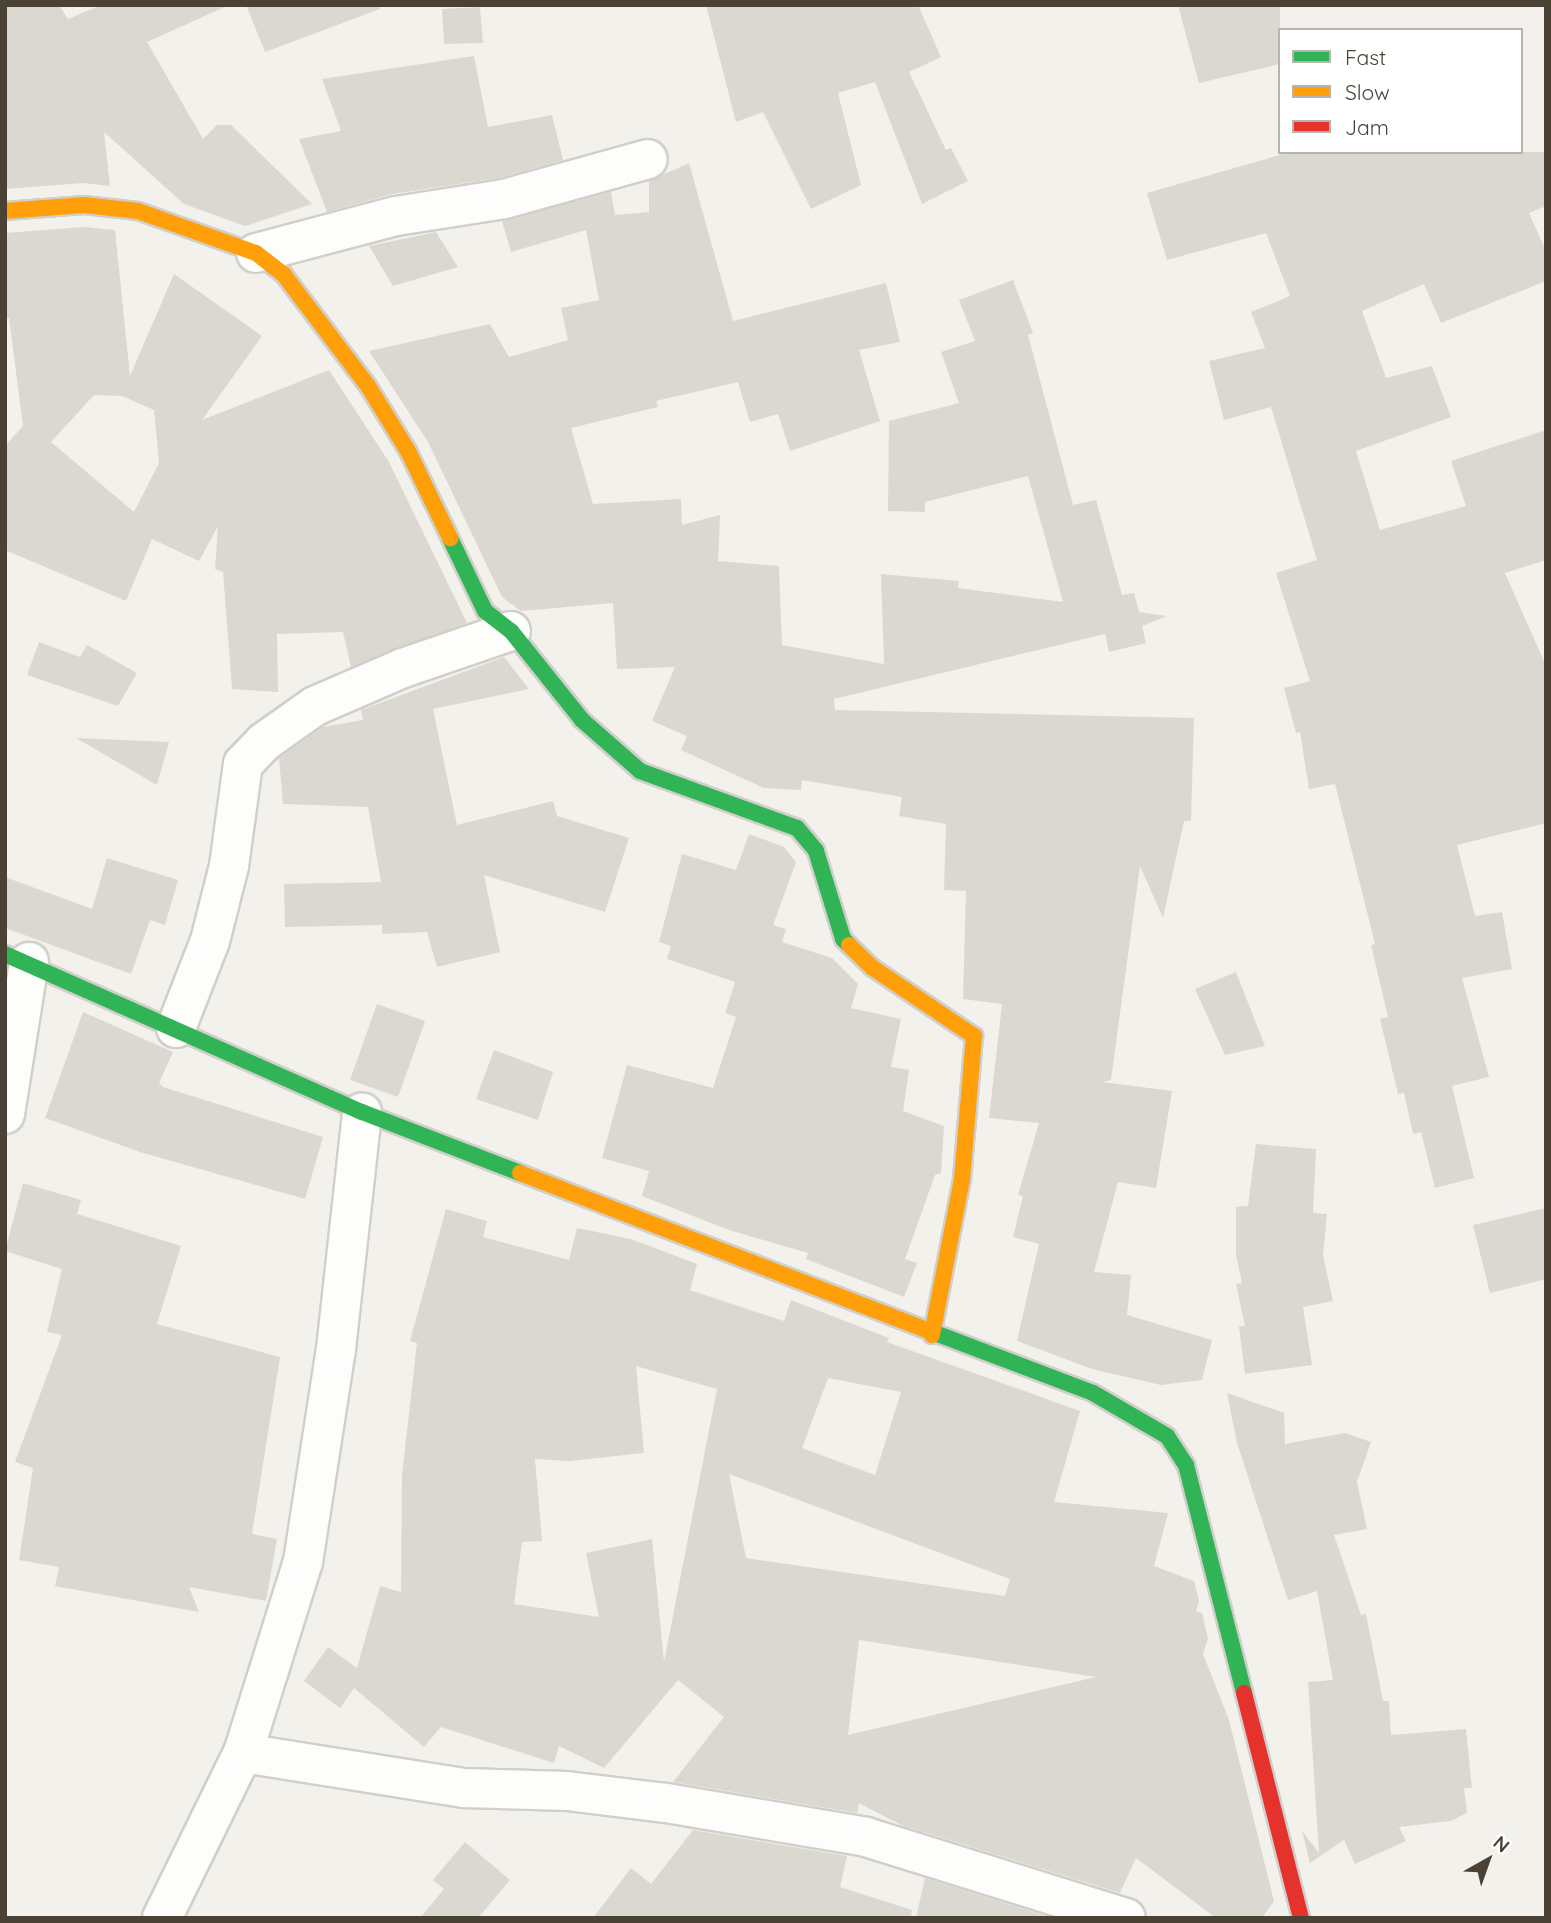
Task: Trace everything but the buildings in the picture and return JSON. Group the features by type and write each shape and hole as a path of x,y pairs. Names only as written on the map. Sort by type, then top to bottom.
{"street":[{"path":"256,253 396,216 504,199 648,159"},
{"path":"5,211 84,205 138,211 256,253 284,275 368,386 408,451 485,611 511,631 582,720 640,771 764,813 803,833 816,851 843,939 873,968 947,1014 974,1037 962,1179 932,1335"},
{"path":"176,1028 210,941 229,866 243,764 264,742 315,706 403,668 511,631"},
{"path":"5,1114 17,958 362,1112 932,1335 1093,1393 1167,1436 1186,1465 1301,1918"},
{"path":"162,1918 243,1753 303,1562 336,1349 362,1112"},
{"path":"243,1753 465,1788 568,1790 666,1803 866,1837 1126,1918"}],"traffic: fast":[{"path":"450,538 485,611 511,631 582,720 640,771 797,828 816,851 843,939 849,945"},
{"path":"5,954 362,1112 520,1173"},
{"path":"930,1331 1093,1393 1167,1436 1186,1465 1244,1693"}],"traffic: slow":[{"path":"5,211 84,205 138,211 256,253 284,275 368,386 408,451 450,538"},
{"path":"849,945 873,968 974,1036 962,1179 932,1335"},
{"path":"520,1173 930,1331"}],"traffic: jam":[{"path":"1244,1693 1301,1918"}]}
